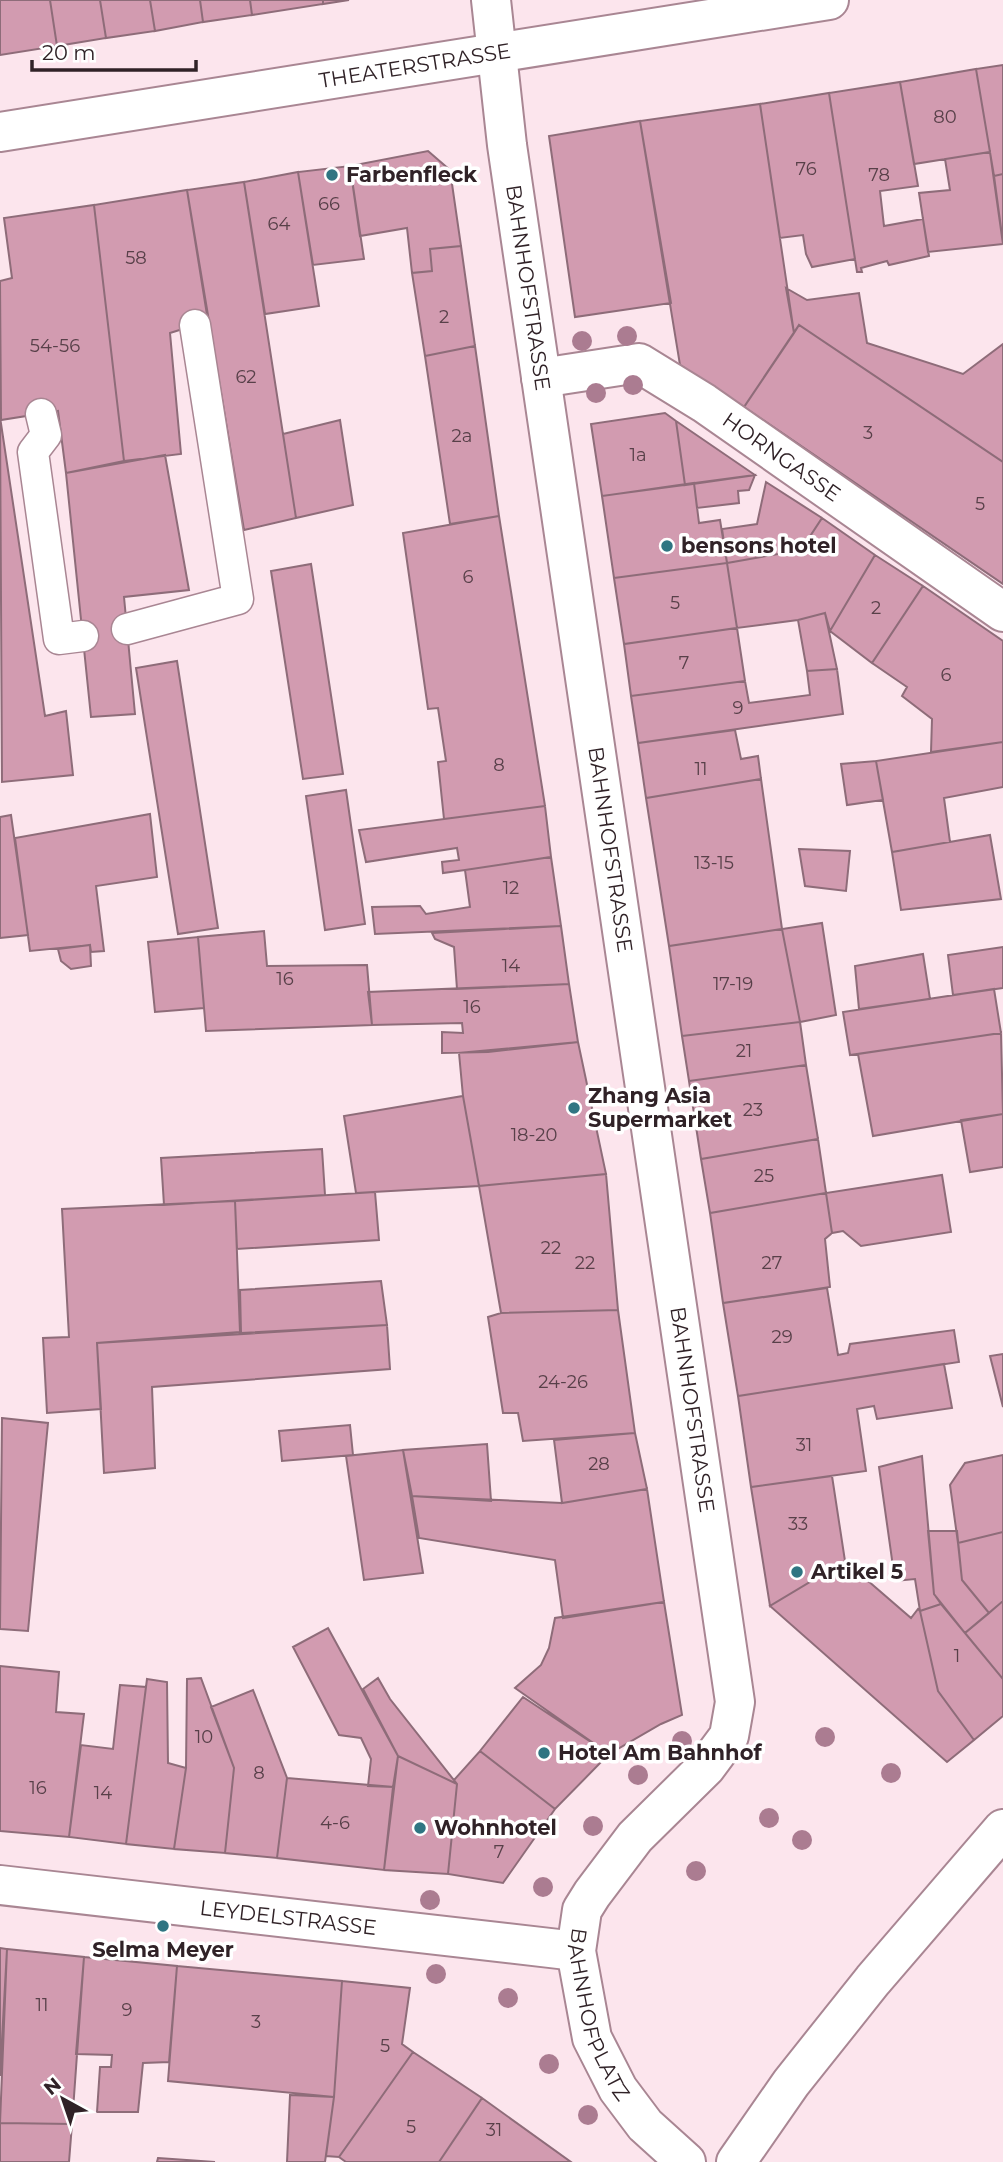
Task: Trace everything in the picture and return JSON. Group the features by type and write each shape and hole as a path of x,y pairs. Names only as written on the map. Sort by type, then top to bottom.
{"street":[{"name":"BAHNHOFSTRASSE","path":"491,0 507,145 725,1646"},
{"name":"THEATERSTRASSE","path":"0,132 498,50 829,0"},
{"name":"HORNGASSE","path":"541,378 639,363 704,403 1003,612"},
{"name":"BAHNHOFPLATZ","path":"686,2162 645,2125 618,2089 592,2038 576,1951 582,1910 592,1894 635,1837 706,1767 729,1736 735,1702 725,1646"},
{"path":"736,2162 791,2083 991,1842"},
{"name":"LEYDELSTRASSE","path":"0,1885 576,1951"}],"lane":[{"path":"127,629 239,598 195,325"},
{"path":"41,414 46,435 33,452 59,639 83,636"}],"building":[{"path":"0,0 50,0 57,46 0,55"},
{"path":"50,0 100,0 106,38 57,46"},
{"path":"100,0 150,0 155,31 106,38"},
{"path":"150,0 200,0 203,22 155,31"},
{"path":"200,0 250,0 252,15 203,22"},
{"path":"250,0 323,0 323,4 252,15"},
{"path":"323,0 349,0 323,4"},
{"path":"1003,65 1003,174 994,176 976,69"},
{"path":"976,69 990,152 914,164 900,82"},
{"path":"900,82 918,186 880,191 884,226 923,219 929,256 889,265 887,261 861,268 862,272 857,272 829,93"},
{"path":"829,93 855,259 812,267 806,254 803,235 780,238 760,104"},
{"path":"760,104 794,333 744,407 680,365 640,121"},
{"path":"640,121 671,303 575,317 549,136"},
{"path":"428,151 450,170 461,246 430,249 432,271 412,273 407,228 360,236 350,166"},
{"path":"990,152 1003,244 928,252 919,193 950,190 945,159"},
{"path":"350,166 364,259 313,265 298,172"},
{"path":"298,172 319,306 265,314 244,182"},
{"path":"1003,174 1003,243 994,176"},
{"path":"244,182 296,518 244,530 187,190"},
{"path":"187,190 208,321 170,333 181,454 124,461 94,205"},
{"path":"94,205 124,461 66,473 58,411 1,420 0,281 12,278 4,218"},
{"path":"461,246 475,346 425,356 412,273 432,271 430,249"},
{"path":"786,288 807,300 859,293 867,343 963,374 1003,344 1003,462 799,325 794,333"},
{"path":"799,325 1003,462 1003,584 744,407"},
{"path":"475,346 499,516 450,524 425,356"},
{"path":"665,413 676,421 685,485 602,496 591,424"},
{"path":"0,417 45,716 66,711 73,775 2,782"},
{"path":"340,420 353,505 296,518 283,434"},
{"path":"676,421 755,475 685,485"},
{"path":"165,455 189,590 124,597 135,714 91,717 66,473"},
{"path":"755,475 749,490 738,491 739,503 697,508 694,483"},
{"path":"766,482 822,518 801,550 727,563 722,529 757,524"},
{"name":"bensons hotel","path":"694,483 699,523 720,520 727,563 614,578 602,496"},
{"path":"499,516 545,806 444,819 438,762 446,761 438,708 428,709 403,533"},
{"path":"822,518 875,555 830,631 825,613 798,620 737,628 727,563 801,550"},
{"path":"875,555 923,586 872,663 830,631"},
{"path":"727,563 737,628 624,644 614,578"},
{"path":"311,564 343,774 303,779 271,571"},
{"path":"923,586 1003,641 1003,742 931,752 932,719 902,696 907,687 872,663"},
{"path":"825,613 837,669 807,671 798,620"},
{"path":"737,628 745,681 631,696 624,644"},
{"path":"177,661 218,928 178,934 136,668"},
{"path":"837,669 843,714 638,743 631,696 745,681 749,703 810,695 807,671"},
{"path":"735,730 741,759 758,756 761,779 646,798 638,743"},
{"path":"1003,742 1003,787 944,798 950,842 892,852 876,761"},
{"path":"876,761 883,800 847,805 841,764"},
{"path":"761,779 782,929 669,946 646,798"},
{"path":"346,790 365,924 325,930 306,796"},
{"path":"545,806 551,857 443,873 442,862 459,860 457,848 366,862 359,830"},
{"path":"150,814 157,877 96,886 104,951 91,952 90,945 30,951 15,838"},
{"path":"11,815 28,935 0,938 0,817"},
{"path":"990,835 1001,899 901,910 892,852"},
{"path":"799,849 850,851 846,891 805,886"},
{"path":"551,857 561,926 375,934 372,907 420,906 426,914 470,907 465,870"},
{"path":"822,923 836,1015 800,1022 782,929"},
{"path":"561,926 569,984 457,989 454,947 435,939 432,933"},
{"path":"782,929 800,1022 682,1036 669,946"},
{"path":"264,931 267,966 367,965 372,1025 206,1031 198,937"},
{"path":"198,937 204,1008 155,1012 148,942"},
{"path":"90,945 91,966 71,969 61,961 58,949"},
{"path":"1003,947 1003,988 953,995 948,955"},
{"path":"923,954 930,999 859,1009 855,966"},
{"path":"569,984 578,1042 488,1052 442,1053 442,1032 463,1033 462,1023 372,1025 368,992"},
{"path":"994,989 1001,1033 850,1055 843,1012"},
{"path":"800,1022 806,1065 689,1081 682,1036"},
{"path":"1001,1033 1003,1114 873,1136 858,1054"},
{"path":"578,1042 606,1174 479,1186 463,1096 459,1053"},
{"path":"806,1065 818,1139 701,1159 689,1081"},
{"path":"463,1096 479,1186 356,1193 344,1116"},
{"path":"1003,1114 1003,1167 970,1172 961,1120"},
{"path":"818,1139 826,1193 710,1213 701,1159"},
{"path":"322,1149 325,1195 164,1205 161,1158"},
{"path":"606,1174 618,1310 501,1313 479,1186"},
{"path":"942,1175 951,1232 861,1246 843,1231 832,1233 826,1193"},
{"path":"375,1192 379,1240 237,1249 235,1201"},
{"path":"826,1193 832,1233 825,1239 830,1287 723,1303 710,1213"},
{"path":"235,1201 240,1332 97,1343 101,1409 47,1413 43,1338 69,1337 62,1209"},
{"path":"381,1281 387,1325 241,1333 240,1290"},
{"path":"827,1288 838,1355 848,1353 850,1344 954,1330 959,1362 738,1396 723,1303"},
{"path":"618,1310 635,1433 523,1441 518,1413 503,1413 488,1317 501,1313"},
{"path":"387,1325 390,1369 152,1387 155,1468 104,1473 97,1343"},
{"path":"1003,1354 1003,1407 990,1356"},
{"path":"944,1364 952,1408 877,1419 874,1406 857,1409 866,1471 751,1487 738,1396"},
{"path":"2,1418 48,1423 28,1631 0,1629"},
{"path":"350,1425 353,1455 282,1461 279,1431"},
{"path":"635,1433 647,1489 562,1503 554,1440"},
{"path":"487,1444 491,1501 412,1496 403,1450"},
{"path":"403,1450 423,1573 364,1580 346,1456"},
{"path":"1003,1455 1003,1532 958,1543 950,1485 965,1463"},
{"path":"922,1456 934,1594 941,1604 920,1611 915,1579 895,1581 879,1467"},
{"path":"832,1476 845,1561 770,1606 751,1487"},
{"path":"647,1489 664,1602 563,1618 555,1560 419,1538 412,1496 562,1503"},
{"path":"928,1531 957,1531 962,1580 989,1613 965,1633 934,1594"},
{"path":"1003,1532 1003,1601 989,1613 962,1580 958,1543"},
{"path":"845,1561 911,1618 918,1609 920,1611 938,1691 974,1740 947,1762 770,1606"},
{"path":"1003,1601 1003,1679 965,1633"},
{"path":"664,1602 682,1715 609,1754 515,1688 541,1665 549,1648 555,1618"},
{"path":"941,1604 1003,1679 1003,1716 974,1740 938,1691 920,1611"},
{"path":"328,1628 398,1756 393,1787 368,1786 371,1759 361,1738 339,1735 293,1647"},
{"path":"0,1666 59,1672 56,1712 84,1714 69,1837 0,1831"},
{"path":"201,1678 234,1768 225,1853 174,1849 186,1768 187,1679"},
{"path":"378,1678 390,1699 457,1784 398,1756 363,1689"},
{"path":"147,1679 167,1682 168,1763 186,1768 174,1849 126,1844"},
{"path":"120,1685 146,1687 126,1844 69,1837 81,1745 113,1749"},
{"path":"253,1690 287,1778 277,1858 225,1853 234,1768 211,1707"},
{"name":"Hotel Am Bahnhof","path":"523,1697 609,1754 555,1809 480,1751"},
{"path":"480,1751 555,1809 503,1883 448,1874 457,1784 454,1780"},
{"name":"Wohnhotel","path":"398,1756 457,1784 448,1874 384,1870"},
{"path":"287,1778 393,1787 384,1870 277,1858"},
{"path":"0,1948 7,1949 0,2076"},
{"path":"7,1949 84,1957 72,2124 0,2123"},
{"path":"84,1957 177,1966 169,2062 143,2063 138,2112 97,2112 100,2067 111,2067 112,2055 76,2054"},
{"path":"177,1966 342,1981 334,2097 168,2081"},
{"path":"342,1981 410,1988 402,2044 413,2052 339,2157 326,2156 334,2097"},
{"path":"413,2052 482,2098 439,2162 346,2162 339,2157"},
{"path":"290,2095 334,2097 325,2162 287,2162"},
{"path":"482,2098 571,2162 439,2162"},
{"path":"0,2123 72,2124 69,2162 0,2162"},
{"path":"158,2158 215,2162 157,2162"}],"place":[{"name":"Farbenfleck","path":"332,175"},
{"name":"bensons hotel","path":"667,546"},
{"name":"Zhang Asia Supermarket","path":"574,1108"},
{"name":"Artikel 5","path":"797,1572"},
{"name":"Hotel Am Bahnhof","path":"544,1753"},
{"name":"Wohnhotel","path":"420,1828"},
{"name":"Selma Meyer","path":"163,1926"}]}
